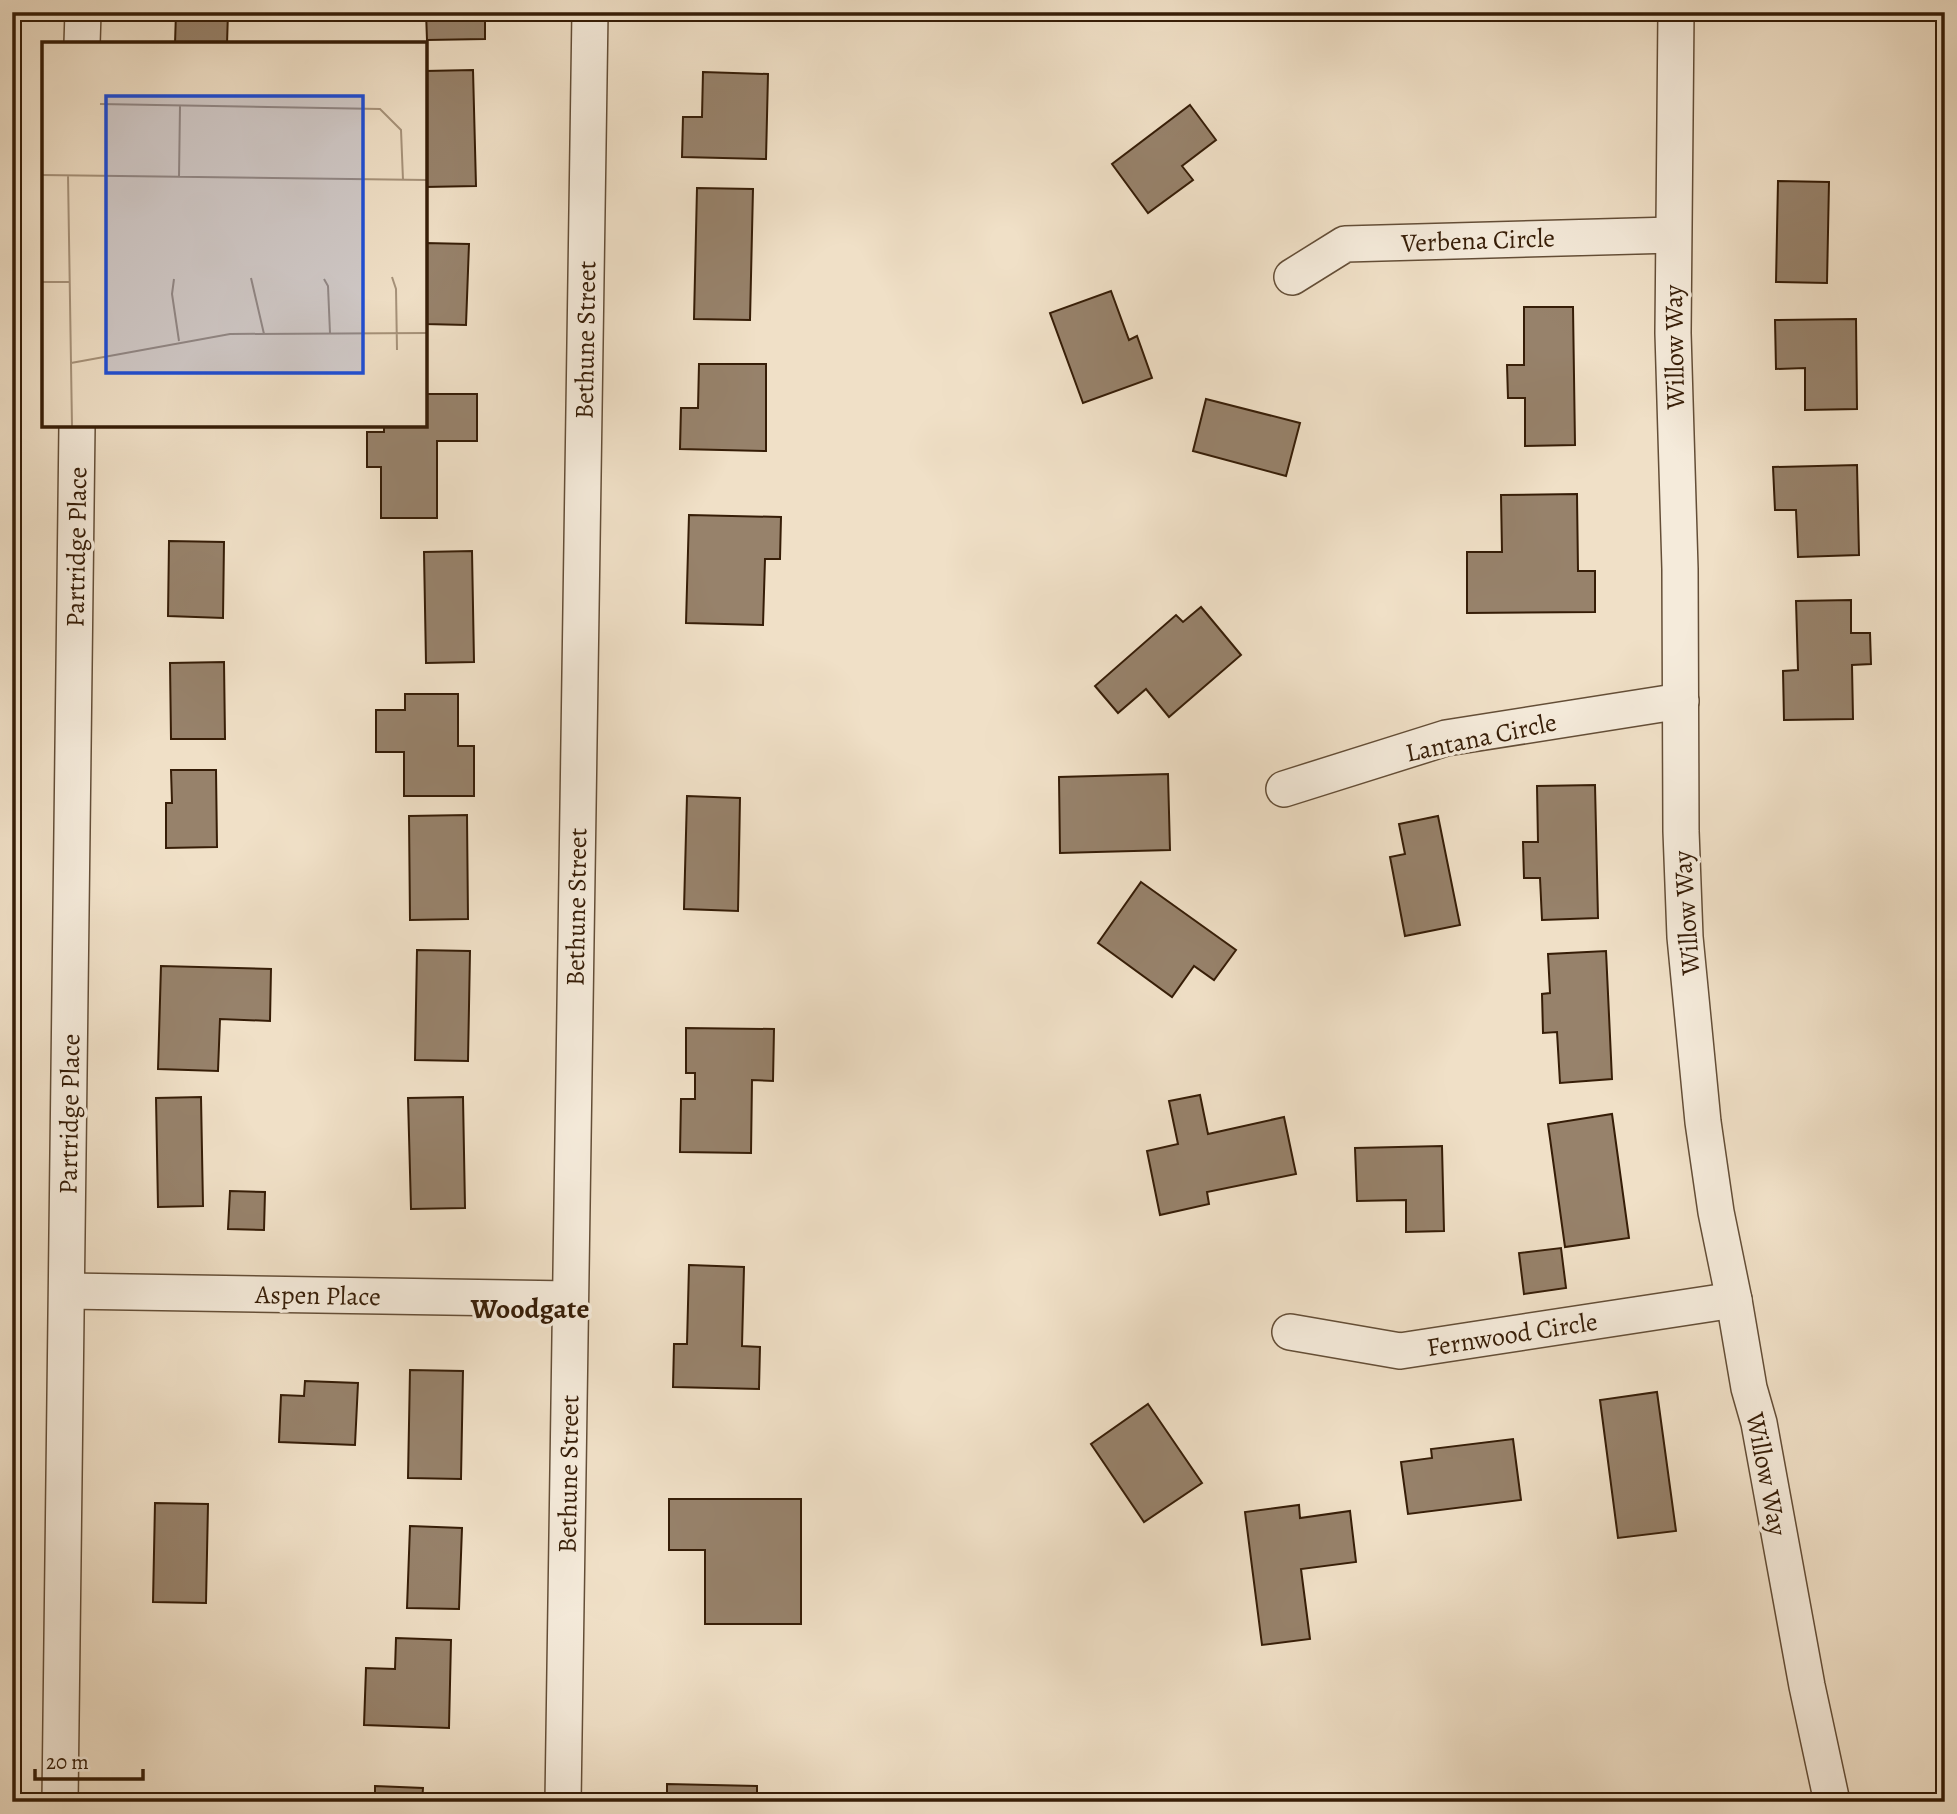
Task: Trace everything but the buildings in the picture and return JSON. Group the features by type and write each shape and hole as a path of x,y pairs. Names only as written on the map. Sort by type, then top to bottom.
{"street":[{"path":"82,42 83,12"},
{"name":"Bethune Street","path":"562,1802 590,12"},
{"name":"Willow Way","path":"1675,12 1673,333 1680,569 1681,831 1685,937 1703,1122 1716,1212 1749,1388 1759,1423 1807,1686 1832,1802"},
{"name":"Verbena Circle","path":"1292,277 1345,244 1673,235"},
{"name":"Partridge Place","path":"60,1802 78,427"},
{"name":"Lantana Circle","path":"1284,789 1446,738 1681,701"},
{"name":"Aspen Place","path":"67,1292 570,1299"},
{"name":"Fernwood Circle","path":"1290,1332 1400,1351 1734,1300"}],"district":[{"name":"Woodgate","path":"530,1308"}]}
